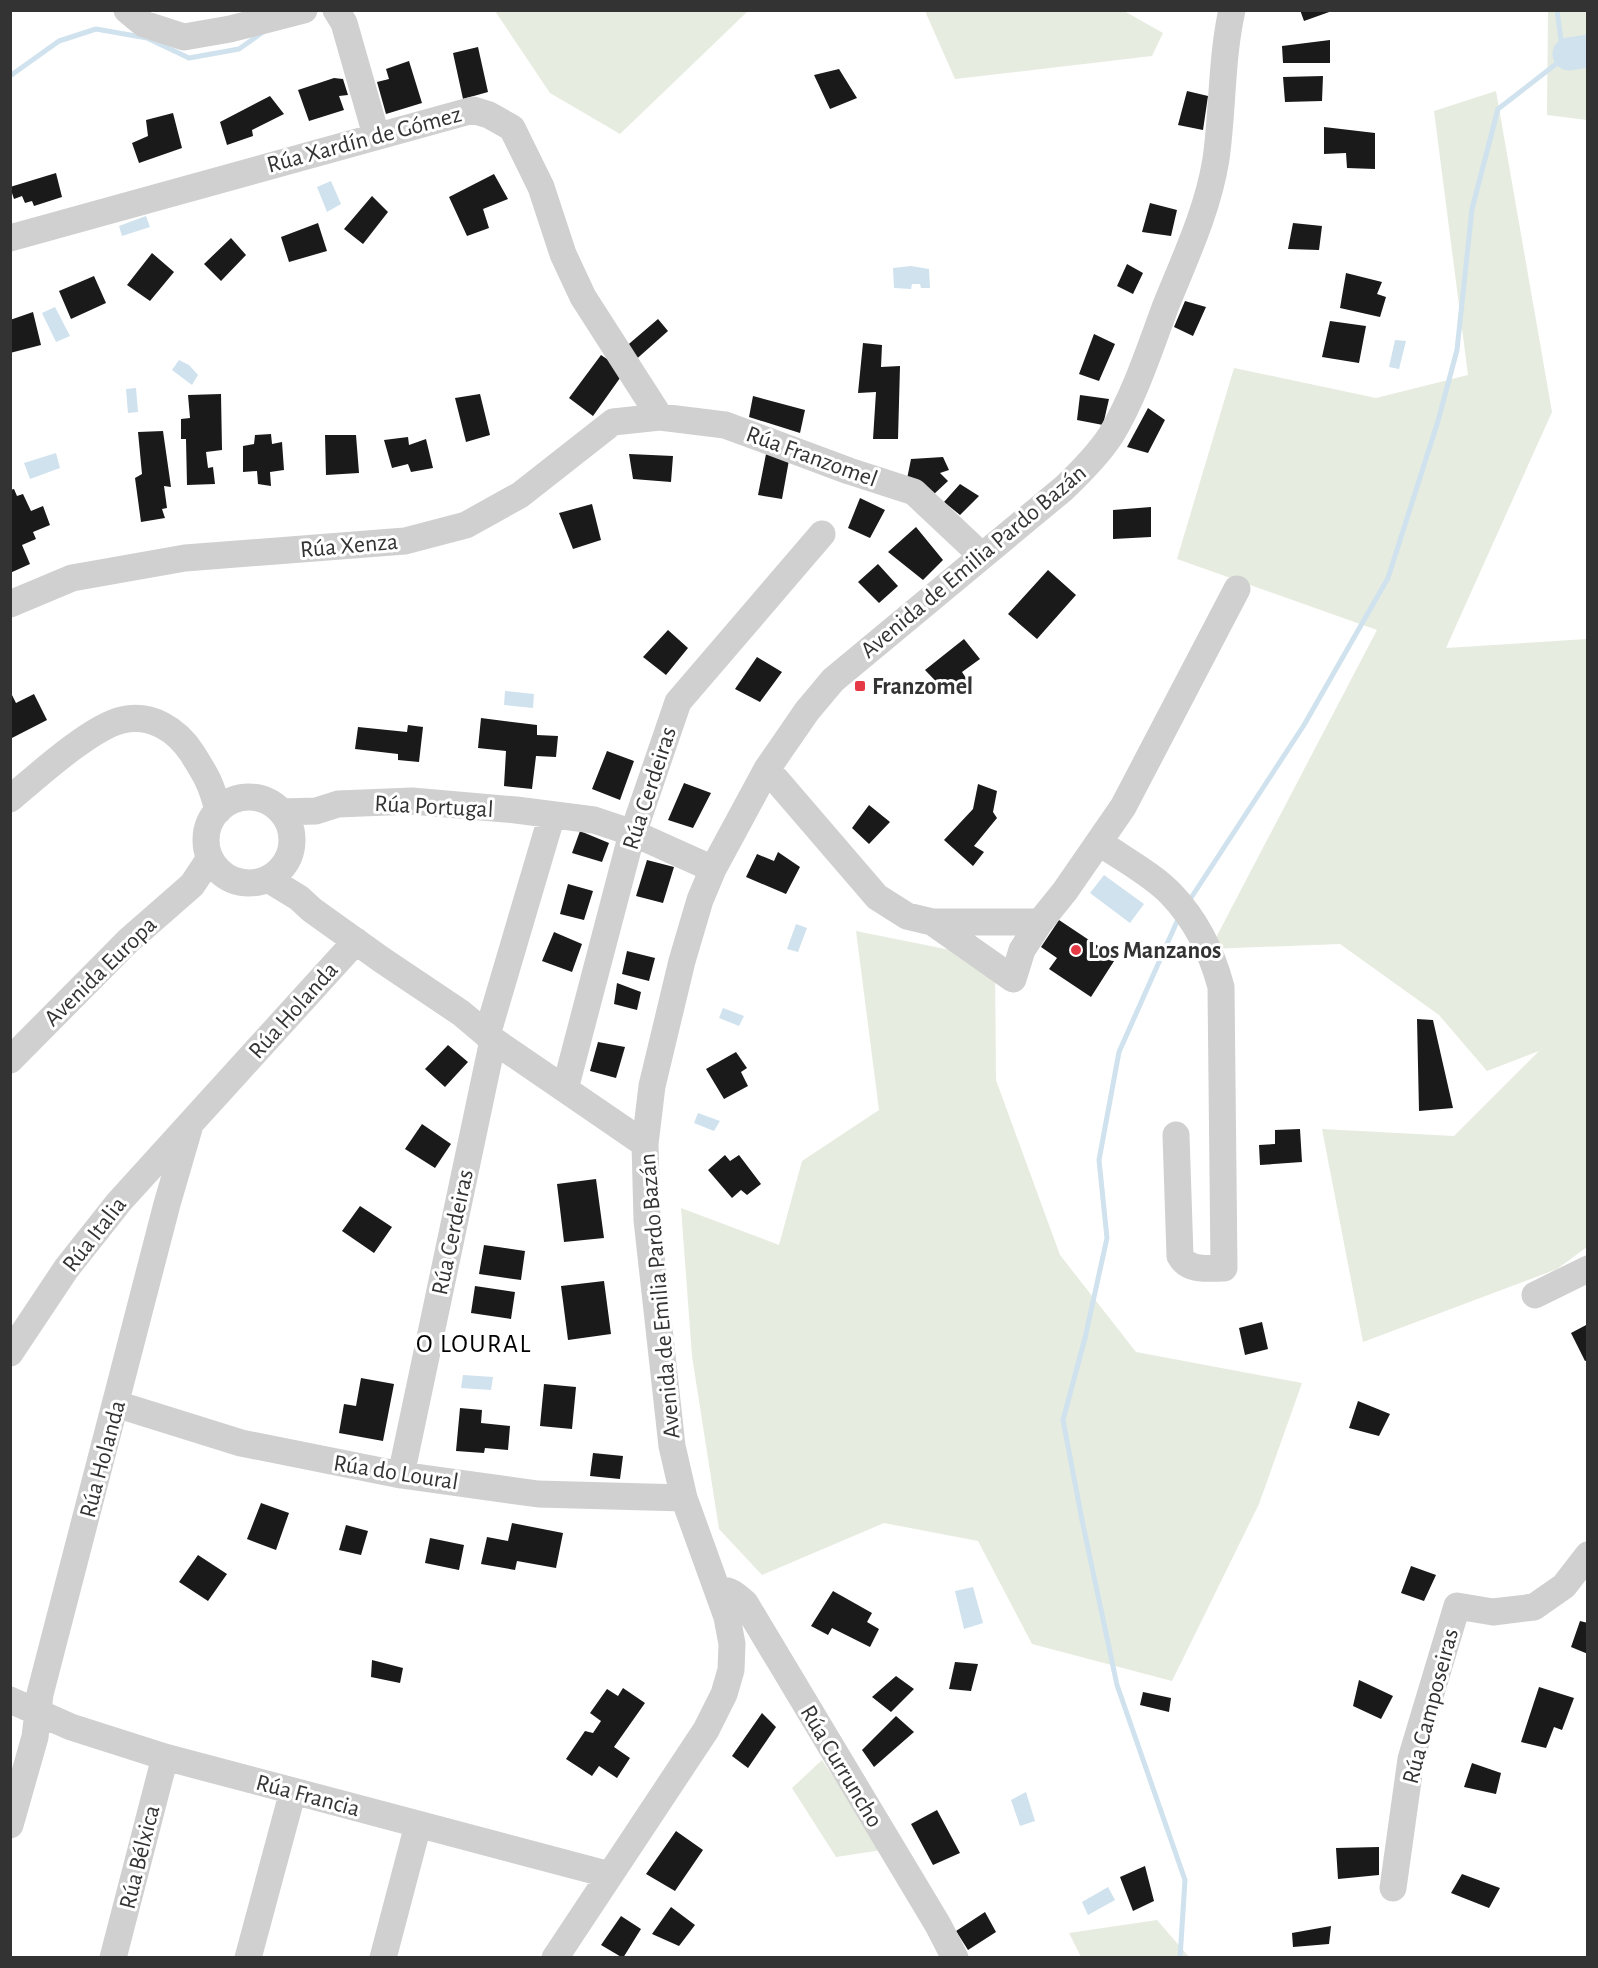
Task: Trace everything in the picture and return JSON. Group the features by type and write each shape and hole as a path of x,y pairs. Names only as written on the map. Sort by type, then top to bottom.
{"street":[{"path":"127,10 144,24 184,37 230,29 304,10"},
{"path":"336,10 344,23 376,135"},
{"name":"Avenida de Emilia Pardo Bazán","path":"555,1958 706,1730 724,1694 731,1670 732,1644 727,1617 684,1498 672,1446 648,1231 645,1144 652,1086 682,961 700,900 713,869 767,769 807,711 833,680 1063,489 1088,465 1111,435 1126,405 1202,213 1215,162 1222,113 1228,27 1232,10"},
{"name":"Rúa Xardín de Gómez","path":"10,238 472,110 489,115 512,128 541,187 563,254 583,297 660,417"},
{"name":"Rúa Franzomel","path":"660,417 725,424 849,471 914,492 982,556"},
{"name":"Rúa Xenza","path":"10,604 72,578 174,560 405,541 466,525 520,495 613,422 660,417"},
{"name":"Rúa Cerdeiras","path":"565,1089 633,832 678,702 822,534"},
{"path":"932,922 1013,979 1022,950 1123,807 1237,589"},
{"path":"10,800 74,747 107,726 134,718 150,720 165,726 177,735 186,744 226,805"},
{"path":"767,769 877,897 908,916 932,922 1040,922"},
{"path":"255,798 274,805 287,823 290,855 277,871 257,882 245,883 234,880 217,866 206,838 212,819 226,805 255,798"},
{"name":"Rúa Portugal","path":"287,823 338,804 412,801 552,815 594,820 633,832 713,869"},
{"path":"490,1038 502,987 552,815"},
{"path":"1099,842 1158,883 1181,907 1196,927 1212,959 1221,987 1224,1268 1192,1267 1184,1264 1180,1256 1176,1135"},
{"name":"Avenida Europa","path":"10,1060 128,941 217,866"},
{"path":"277,871 312,910 461,1013 490,1038 645,1144"},
{"name":"Rúa Holanda","path":"10,1825 35,1737 40,1694 167,1204 190,1125 356,941"},
{"path":"461,1013 476,1008 492,998 502,987"},
{"name":"Rúa Cerdeiras","path":"401,1475 490,1038"},
{"name":"Rúa Italia","path":"10,1353 66,1269 135,1184 190,1125"},
{"path":"135,1184 144,1183 159,1191 167,1204"},
{"path":"1535,1295 1587,1269"},
{"name":"Rúa do Loural","path":"116,1404 241,1443 401,1475 538,1494 684,1498"},
{"name":"Rúa Camposeiras","path":"1393,1888 1412,1759 1457,1606 1492,1612 1534,1607 1564,1586 1587,1556"},
{"name":"Rúa Curruncho","path":"718,1590 733,1592 745,1603 938,1925 955,1958"},
{"name":"Rúa Francia","path":"10,1700 71,1727 165,1757 610,1875"},
{"name":"Rúa Bélxica","path":"113,1958 165,1757"},
{"path":"248,1958 292,1791"},
{"path":"383,1958 418,1825"}],"shaded area":[{"path":"495,11 748,11 620,134 550,93"},
{"path":"925,11 1124,11 1163,33 1152,56 955,79"},
{"path":"1548,11 1587,11 1587,120 1547,115"},
{"path":"1496,91 1552,412 1446,648 1587,639 1587,1247 1557,1269 1363,1342 1322,1129 1454,1136 1539,1051 1487,1071 1439,1015 1340,944 1210,949 1377,630 1177,559 1234,368 1376,398 1468,375 1434,111"},
{"path":"856,931 995,959 996,1080 1060,1255 1136,1352 1302,1383 1259,1504 1172,1681 1032,1644 978,1541 884,1523 762,1575 719,1529 692,1356 681,1208 779,1245 802,1161 879,1110"},
{"path":"822,1760 882,1850 836,1857 792,1788"},
{"path":"1157,1920 1189,1957 1081,1957 1069,1933"}],"water":[{"path":"331,181 341,204 327,212 317,187"},
{"path":"146,216 150,227 122,236 119,226"},
{"path":"911,266 929,269 930,288 921,288 920,284 912,284 911,289 894,288 893,268"},
{"path":"55,307 70,336 56,342 42,313"},
{"path":"1395,340 1406,341 1399,369 1389,367"},
{"path":"179,360 189,365 198,375 192,385 172,370"},
{"path":"136,388 138,412 128,413 126,389"},
{"path":"56,453 60,468 30,479 24,463"},
{"path":"505,691 534,694 533,708 504,705"},
{"path":"1104,875 1144,904 1130,923 1090,893"},
{"path":"796,924 807,928 798,952 787,949"},
{"path":"723,1008 744,1016 739,1026 719,1018"},
{"path":"698,1113 720,1121 714,1131 694,1123"},
{"path":"463,1375 493,1377 491,1390 461,1388"},
{"path":"973,1587 983,1623 964,1629 955,1591"},
{"path":"1026,1792 1035,1821 1020,1826 1011,1800"},
{"path":"1108,1887 1115,1900 1088,1915 1082,1902"}],"building":[{"path":"1300,10 1332,10 1332,11 1304,21"},
{"path":"1330,40 1330,63 1283,63 1282,46"},
{"path":"478,47 488,92 463,99 453,53"},
{"path":"409,61 422,103 386,114 377,82 389,79 386,69"},
{"path":"839,69 857,98 830,109 814,75"},
{"path":"1323,76 1322,101 1285,102 1283,77"},
{"path":"334,78 343,79 348,95 339,96 344,110 309,121 298,90"},
{"path":"1187,91 1208,96 1203,130 1178,125"},
{"path":"270,96 284,114 252,130 253,136 227,145 220,122"},
{"path":"173,113 182,148 139,163 132,143 148,136 146,120"},
{"path":"1324,127 1375,133 1375,169 1347,168 1346,153 1324,154"},
{"path":"56,173 62,197 34,206 32,201 25,203 22,196 14,199 10,187"},
{"path":"494,174 508,199 483,209 489,228 467,236 449,197"},
{"path":"372,196 388,212 363,244 344,229"},
{"path":"1150,203 1177,210 1171,236 1142,232"},
{"path":"318,223 327,251 289,262 281,237"},
{"path":"1293,223 1322,226 1319,250 1288,249"},
{"path":"231,238 246,255 221,281 204,264"},
{"path":"152,253 174,272 150,301 127,285"},
{"path":"1127,264 1143,273 1133,294 1117,286"},
{"path":"1346,273 1382,282 1377,294 1386,297 1380,317 1340,308"},
{"path":"94,276 106,303 71,319 59,291"},
{"path":"1185,301 1206,307 1193,336 1174,327"},
{"path":"33,312 41,345 10,353 10,320"},
{"path":"658,319 668,331 632,363 623,349"},
{"path":"1330,321 1366,326 1359,363 1322,357"},
{"path":"1094,334 1115,344 1099,381 1079,374"},
{"path":"863,343 882,345 881,367 900,366 898,439 873,439 876,392 858,393"},
{"path":"601,355 625,371 593,416 569,398"},
{"path":"221,394 222,450 206,452 208,468 213,467 215,484 187,485 186,439 181,439 181,419 190,418 188,395"},
{"path":"480,394 490,435 466,442 455,398"},
{"path":"1080,395 1109,399 1103,425 1077,420"},
{"path":"753,396 805,410 800,433 749,417"},
{"path":"1148,408 1165,420 1148,453 1127,447"},
{"path":"163,431 171,487 164,486 167,508 162,509 165,518 141,522 135,478 142,474 138,432"},
{"path":"271,434 272,444 282,442 284,470 270,472 271,486 258,484 257,471 243,472 243,446 254,444 255,435"},
{"path":"325,435 356,435 359,473 326,475"},
{"path":"408,437 409,445 426,439 433,468 411,472 408,464 392,468 384,440"},
{"path":"629,454 673,456 671,482 633,479"},
{"path":"766,454 789,460 782,499 758,495"},
{"path":"943,457 949,470 940,473 948,481 933,495 907,479 911,459"},
{"path":"960,484 979,496 960,515 944,502"},
{"path":"14,489 17,496 23,494 31,511 43,506 50,525 33,532 36,539 22,545 30,564 10,573 10,490"},
{"path":"860,498 885,510 870,538 848,528"},
{"path":"592,504 601,540 573,549 559,513"},
{"path":"1151,507 1151,537 1113,539 1113,510"},
{"path":"916,527 943,560 923,580 888,552"},
{"path":"878,564 898,586 879,603 858,582"},
{"path":"1048,570 1076,595 1037,639 1008,614"},
{"path":"668,630 688,648 666,675 643,657"},
{"path":"964,639 980,659 962,672 968,681 949,695 925,670"},
{"path":"757,657 782,672 760,702 735,689"},
{"path":"10,691 16,703 34,694 47,720 10,739"},
{"path":"481,718 537,725 537,735 558,736 556,757 536,756 532,789 504,786 506,751 478,748"},
{"path":"408,725 423,727 419,762 398,760 398,754 355,749 358,727 407,732"},
{"path":"607,751 634,761 620,800 592,789"},
{"path":"684,783 711,793 693,828 668,820"},
{"path":"978,784 997,791 993,812 997,818 974,846 984,852 973,866 944,840 973,809"},
{"path":"869,805 890,822 869,844 852,828"},
{"path":"580,831 609,843 602,862 572,853"},
{"path":"778,852 800,867 786,894 746,877 757,854 774,861"},
{"path":"647,860 674,867 663,903 636,896"},
{"path":"568,884 593,891 584,920 560,914"},
{"path":"1059,920 1116,958 1091,997 1049,969 1057,958 1041,947"},
{"path":"554,932 582,944 572,972 542,961"},
{"path":"627,951 655,958 649,981 622,974"},
{"path":"617,983 641,992 637,1010 614,1004"},
{"path":"1417,1019 1433,1020 1453,1108 1419,1111"},
{"path":"598,1042 625,1047 616,1078 590,1071"},
{"path":"448,1045 468,1062 445,1087 425,1069"},
{"path":"736,1052 747,1068 741,1072 748,1086 724,1099 706,1069"},
{"path":"422,1124 451,1144 435,1168 405,1149"},
{"path":"1300,1129 1302,1162 1260,1165 1259,1145 1275,1144 1275,1130"},
{"path":"725,1155 730,1161 739,1155 761,1184 747,1195 741,1190 732,1198 708,1170"},
{"path":"596,1179 604,1238 564,1242 557,1184"},
{"path":"360,1206 392,1227 374,1253 342,1231"},
{"path":"484,1245 525,1251 521,1280 479,1274"},
{"path":"604,1281 611,1334 568,1340 561,1286"},
{"path":"475,1286 515,1292 511,1319 471,1313"},
{"path":"1262,1322 1268,1349 1245,1355 1239,1328"},
{"path":"1588,1324 1588,1360 1585,1361 1571,1333"},
{"path":"361,1378 394,1384 383,1441 339,1433 344,1404 356,1406"},
{"path":"544,1384 576,1387 572,1429 540,1426"},
{"path":"1358,1401 1390,1414 1379,1436 1349,1428"},
{"path":"460,1408 482,1410 481,1423 510,1426 508,1450 485,1448 484,1453 456,1451"},
{"path":"593,1453 623,1456 620,1479 590,1476"},
{"path":"261,1503 289,1513 276,1550 247,1539"},
{"path":"512,1523 563,1533 556,1568 517,1561 515,1570 481,1564 487,1537 508,1541"},
{"path":"346,1525 368,1531 361,1555 339,1550"},
{"path":"430,1538 464,1545 459,1570 425,1563"},
{"path":"198,1555 227,1574 208,1601 179,1582"},
{"path":"1411,1566 1436,1575 1424,1601 1401,1593"},
{"path":"833,1591 872,1613 867,1622 879,1629 870,1647 832,1628 828,1635 811,1626"},
{"path":"1580,1621 1588,1623 1588,1654 1571,1647"},
{"path":"372,1660 403,1668 400,1683 371,1677"},
{"path":"955,1662 978,1664 971,1691 949,1689"},
{"path":"896,1676 914,1689 891,1712 872,1697"},
{"path":"1359,1680 1393,1696 1381,1719 1353,1706"},
{"path":"1539,1687 1574,1698 1562,1730 1554,1727 1546,1748 1521,1742"},
{"path":"623,1688 645,1703 614,1747 630,1758 617,1778 599,1766 592,1776 566,1759 585,1731 593,1733 601,1721 590,1713 607,1689 618,1696"},
{"path":"1143,1692 1171,1698 1169,1712 1140,1705"},
{"path":"762,1713 776,1727 748,1768 732,1756"},
{"path":"896,1716 914,1732 874,1767 862,1750"},
{"path":"1472,1763 1501,1773 1496,1794 1464,1787"},
{"path":"937,1810 960,1853 933,1865 911,1824"},
{"path":"676,1831 703,1850 675,1891 646,1874"},
{"path":"1379,1847 1379,1875 1338,1879 1336,1848"},
{"path":"1145,1866 1154,1901 1133,1911 1120,1877"},
{"path":"1462,1874 1500,1888 1489,1908 1451,1893"},
{"path":"671,1907 695,1925 679,1946 652,1934"},
{"path":"985,1912 996,1932 968,1950 956,1931"},
{"path":"621,1916 641,1929 623,1958 601,1945"},
{"path":"1331,1926 1329,1944 1293,1947 1292,1933"}],"waterway":[{"path":"1189,901 1304,725 1388,578 1438,421 1457,350 1472,209 1498,109 1569,54 1561,40 1557,10"},
{"path":"10,76 59,41 96,29 147,38 189,58 239,49 263,32"},
{"path":"1569,54 1588,51"},
{"path":"1179,917 1119,1052 1099,1160 1107,1238 1085,1338 1063,1420 1117,1685 1185,1880 1180,1958"}],"place":[{"name":"Franzomel","path":"860,686"},
{"name":"Los Manzanos","path":"1076,950"}],"district":[{"name":"O LOURAL","path":"474,1343"}]}
